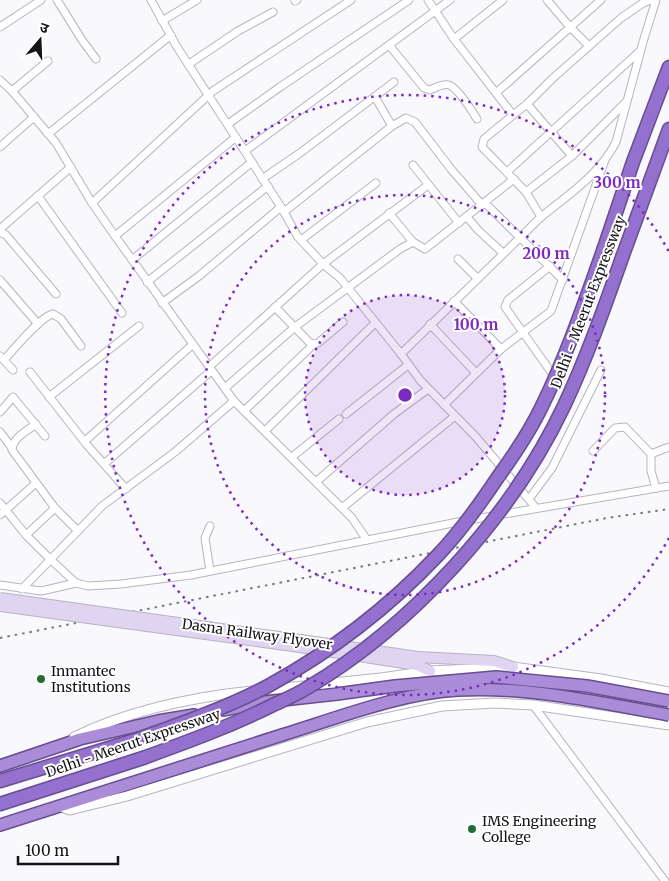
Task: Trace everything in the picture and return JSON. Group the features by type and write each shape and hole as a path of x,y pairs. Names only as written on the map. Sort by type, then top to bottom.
{"highway":[{"name":"Delhi - Meerut Expressway","path":"0,781 135,740 191,720 266,687 296,670 374,614 414,580 440,554 487,494 515,453 541,408 563,360 633,162 669,67"},
{"name":"Delhi - Meerut Expressway","path":"0,804 144,758 232,725 306,689 347,661 387,630 454,567 488,528 538,454 563,408 584,361 668,133"},
{"path":"0,766 80,738 158,721 265,702 394,686 496,677 587,686 669,701"},
{"path":"0,825 406,698 448,691 484,689 536,693 669,715"}],"main road":[{"name":"Dasna Railway Flyover","path":"0,598 445,660 494,661 513,667"},
{"name":"Dasna Railway Flyover","path":"0,606 412,664 424,667 430,671"}],"street":[{"path":"0,27 40,0"},
{"path":"57,0 96,59"},
{"path":"151,0 170,36 301,240 323,264 340,278 428,389 476,437 536,508"},
{"path":"162,21 197,0"},
{"path":"92,203 209,95 351,0"},
{"path":"228,124 409,0"},
{"path":"428,0 440,21 513,115"},
{"path":"245,151 450,0"},
{"path":"454,39 503,0"},
{"path":"547,0 589,46"},
{"path":"496,93 601,0"},
{"path":"541,217 526,192 482,147 484,139 527,104 552,79 621,18 642,3 650,0"},
{"path":"401,354 503,253 541,217 585,182 605,160 616,142 640,51 656,0"},
{"path":"189,64 238,31 273,12"},
{"path":"48,134 170,36"},
{"path":"389,45 424,88 430,90 448,84 456,90 477,119"},
{"path":"507,172 640,51"},
{"path":"12,91 48,61"},
{"path":"262,179 307,148 394,82"},
{"path":"2,85 12,91 56,143 92,203 234,401 352,518 367,540"},
{"path":"375,96 392,126"},
{"path":"526,192 572,156 627,101"},
{"path":"527,104 572,156"},
{"path":"0,147 34,117"},
{"path":"162,303 392,126 406,118 415,122 451,169 483,204 521,236 563,280"},
{"path":"115,236 236,137"},
{"path":"444,405 500,350 551,312 605,160"},
{"path":"132,260 252,162"},
{"path":"413,165 459,223"},
{"path":"56,294 0,231 71,167"},
{"path":"389,213 413,242 425,249 514,179"},
{"path":"301,240 376,183"},
{"path":"104,464 323,264 428,185"},
{"path":"147,282 268,186"},
{"path":"38,196 122,313"},
{"path":"467,217 503,253"},
{"path":"224,388 295,327 347,287 400,249 413,242"},
{"path":"458,259 477,278"},
{"path":"550,266 506,303 505,307 551,372"},
{"path":"0,280 38,324"},
{"path":"454,301 500,350"},
{"path":"275,307 310,343 314,344"},
{"path":"13,370 2,358 48,315 53,314 61,319 81,346"},
{"path":"244,411 314,344 318,343 344,322"},
{"path":"265,431 375,323"},
{"path":"430,324 476,373"},
{"path":"49,397 139,326"},
{"path":"85,441 192,345"},
{"path":"346,414 408,365"},
{"path":"528,499 552,468 602,370"},
{"path":"30,372 126,489"},
{"path":"316,482 394,414 428,389"},
{"path":"0,412 13,397 45,436"},
{"path":"22,589 102,506 175,452 234,401"},
{"path":"342,508 455,416"},
{"path":"292,458 339,419"},
{"path":"12,448 15,440 36,424"},
{"path":"593,451 615,428 620,426 630,430 651,454 651,471 656,488"},
{"path":"0,432 55,508 78,530"},
{"path":"651,454 669,447"},
{"path":"3,512 36,483"},
{"path":"0,503 3,512 50,559 76,582 88,586 121,584 210,571 536,508 669,486"},
{"path":"26,535 55,508"},
{"path":"210,526 205,538 210,571"},
{"path":"0,586 41,591 76,582"},
{"path":"49,749 99,725 195,699 220,694 389,677 430,671 486,671 513,667 612,681 669,692"},
{"path":"486,671 500,700"},
{"path":"389,677 399,714"},
{"path":"607,714 612,681"},
{"path":"59,806 70,810 127,796 358,725 399,714 442,706 500,700 607,714 669,725"},
{"path":"533,704 665,881"}],"railway":[{"path":"0,638 607,518 669,509"}],"place":[{"name":"Inmantec Institutions","path":"41,679"},
{"name":"IMS Engineering College","path":"472,829"}]}
